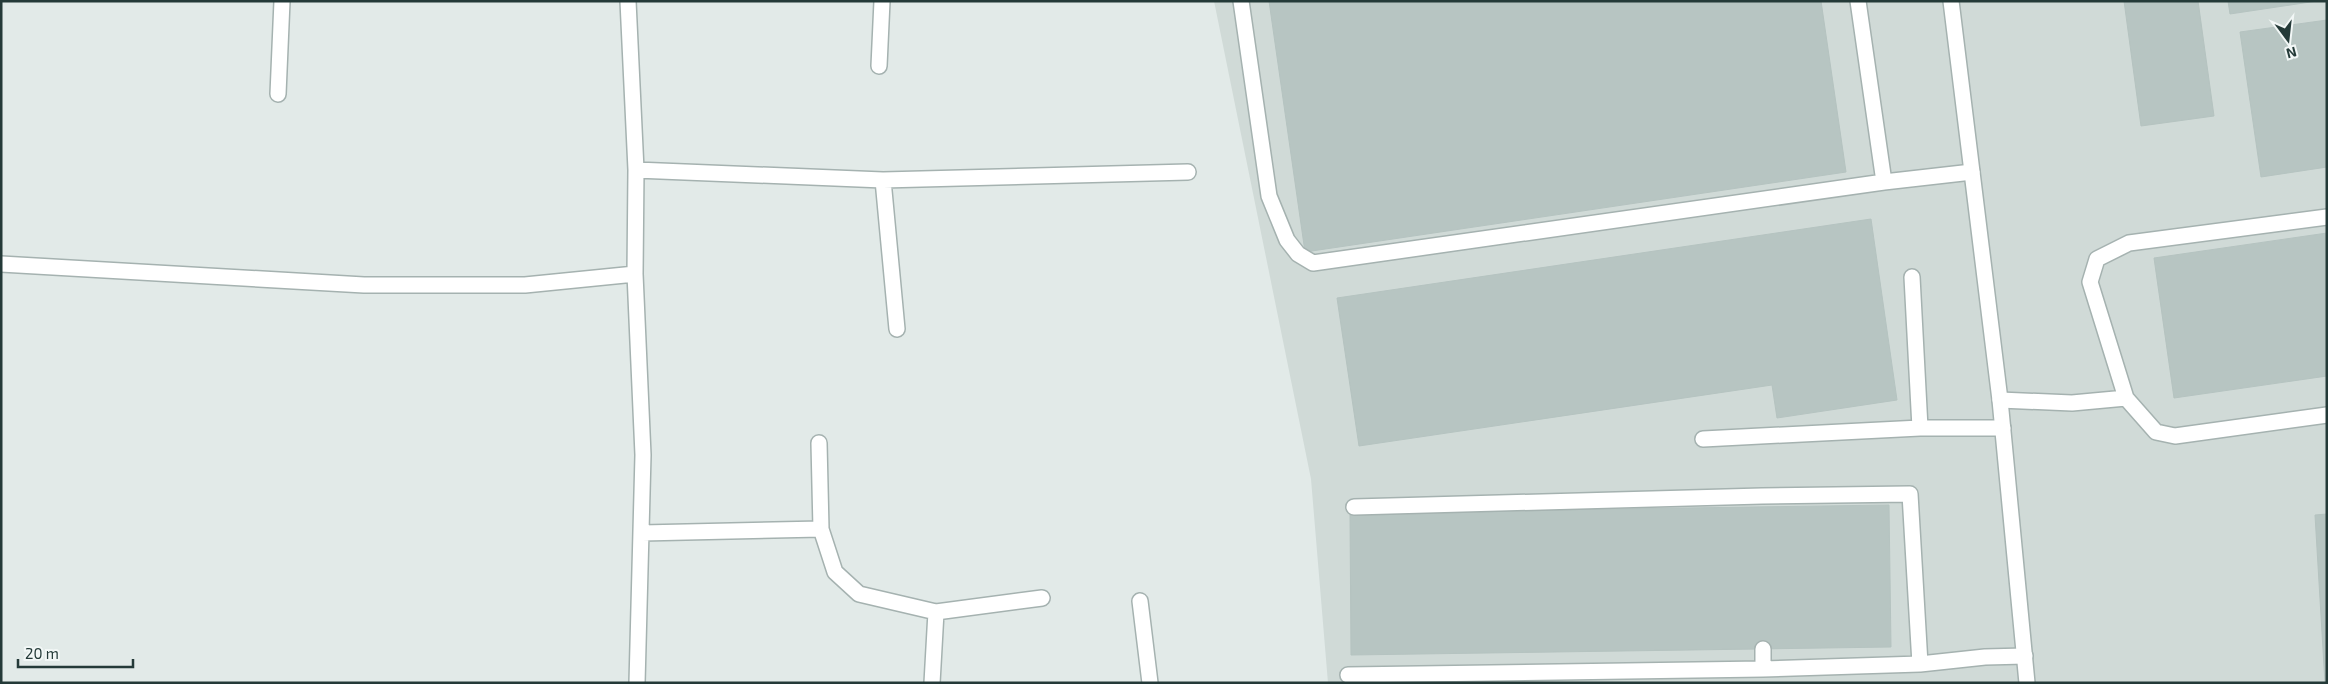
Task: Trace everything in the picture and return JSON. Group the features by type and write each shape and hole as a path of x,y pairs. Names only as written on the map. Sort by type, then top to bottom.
{"street":[{"path":"278,94 282,1"},
{"path":"628,1 636,170 635,274 643,455 637,683"},
{"path":"880,66 882,1"},
{"path":"1242,1 1269,196 1287,240 1298,254 1313,263 1884,182 1972,172"},
{"path":"1858,1 1884,182"},
{"path":"1951,1 2000,400 2027,683"},
{"path":"636,170 883,180 1188,172"},
{"path":"883,180 897,329"},
{"path":"2327,217 2129,243 2097,259 2090,282 2126,398 2156,432 2175,436 2327,415"},
{"path":"1,264 364,285 525,285 635,274"},
{"path":"1912,277 1920,428"},
{"path":"2000,400 2072,403 2126,398"},
{"path":"1703,439 1920,428 2003,428"},
{"path":"819,443 821,529 835,572 859,594 936,612 1042,598"},
{"path":"1354,507 1762,502 1910,494 1920,664"},
{"path":"642,533 821,529"},
{"path":"1140,601 1150,683"},
{"path":"932,683 936,612"},
{"path":"1763,649 1763,670"},
{"path":"1348,675 1763,670 1920,664 1985,657 2025,656"}],"shaded area":[{"path":"1214,1 2327,1 2327,683 1328,683 1311,479"}],"building":[{"path":"1269,1 1821,1 1846,172 1305,252"},
{"path":"2124,1 2198,1 2214,116 2141,126"},
{"path":"2228,1 2317,1 2230,14"},
{"path":"2327,20 2327,167 2261,177 2240,32"},
{"path":"1871,219 1897,400 1777,418 1772,385 1359,446 1337,298"},
{"path":"2327,233 2327,376 2174,398 2154,258"},
{"path":"1889,505 1891,647 1351,655 1350,513"},
{"path":"2327,514 2327,683 2325,683 2315,515"}]}
